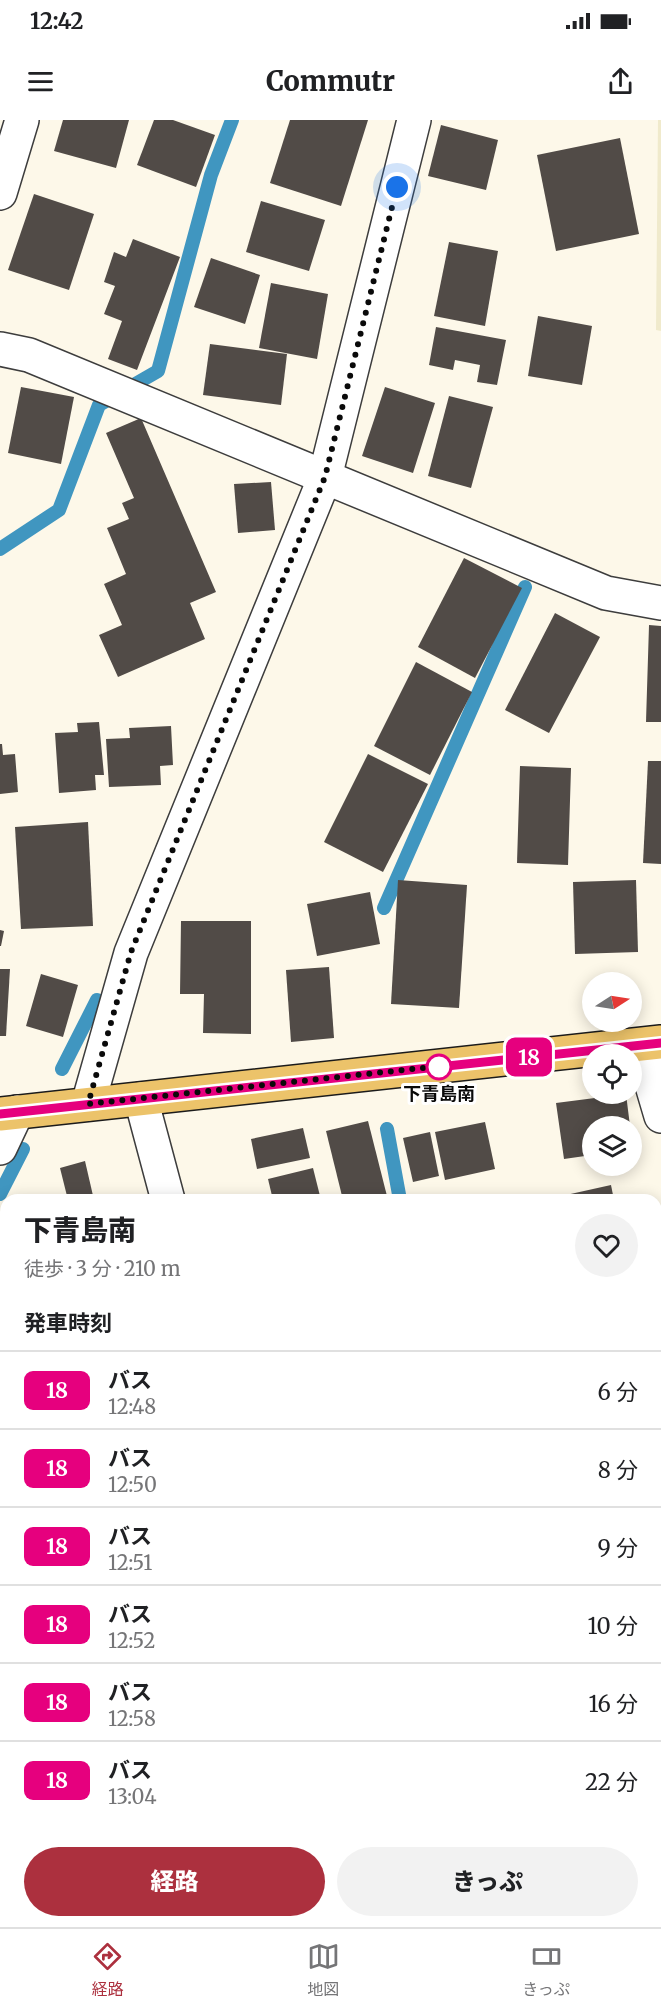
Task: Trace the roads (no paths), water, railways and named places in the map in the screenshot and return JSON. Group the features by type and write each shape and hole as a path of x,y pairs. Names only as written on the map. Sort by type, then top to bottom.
{"main road":[{"path":"9,1113 650,1044"}],"street":[{"path":"0,193 22,120"},
{"path":"88,1104 131,952 325,477 414,120"},
{"path":"0,349 29,355 606,593 661,603"},
{"path":"650,1044 661,1116"},
{"path":"141,1099 166,1194"},
{"path":"0,1148 9,1113"}],"waterway":[{"path":"0,549 59,510 99,405 158,371 211,175 232,120"},
{"path":"384,908 525,587"},
{"path":"62,1069 97,1000"},
{"path":"387,1129 399,1194"},
{"path":"0,1194 23,1149"}],"place":[{"name":"下青島南","path":"439,1067"}]}
